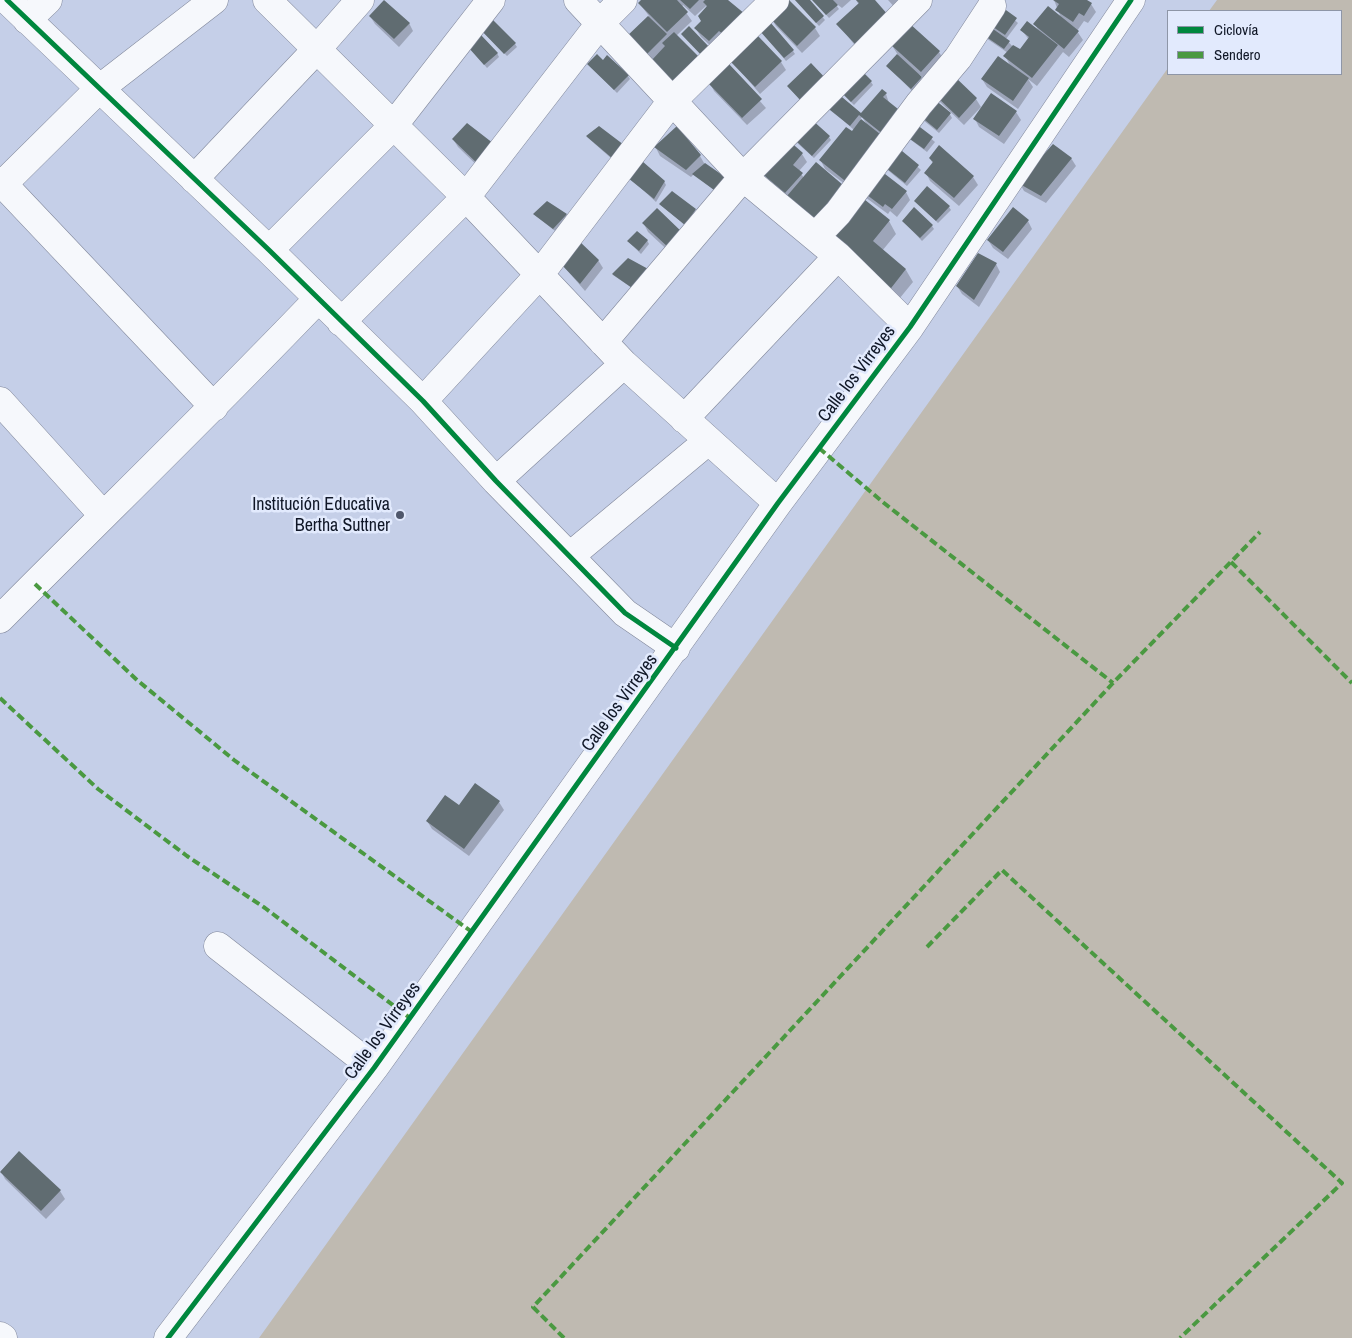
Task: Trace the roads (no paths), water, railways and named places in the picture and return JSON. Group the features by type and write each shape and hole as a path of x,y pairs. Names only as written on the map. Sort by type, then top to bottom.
{"street":[{"path":"7,0 99,90 269,250 423,401 496,481 625,613 676,648"},
{"path":"28,20 48,0"},
{"path":"214,0 99,90 2,186 214,408"},
{"path":"268,0 466,197 624,364 778,503"},
{"path":"194,179 317,49 360,0"},
{"path":"269,250 393,126 491,0"},
{"path":"578,0 601,22 671,102 743,177 838,256 910,327"},
{"path":"341,322 466,197 601,22 623,0"},
{"path":"423,401 540,274 671,102 775,0"},
{"path":"603,342 743,177 918,0"},
{"name":"Calle los Virreyes","path":"168,1338 374,1068 778,503 910,327 1124,3"},
{"path":"815,237 838,213 919,104 958,58 992,6"},
{"path":"684,419 838,256"},
{"path":"0,619 103,515 214,408 318,299"},
{"path":"496,481 624,364"},
{"path":"0,401 103,515"},
{"path":"570,556 708,441"},
{"path":"218,946 374,1068"}],"place":[{"name":"Institución Educativa Bertha Suttner","path":"400,515"}]}
